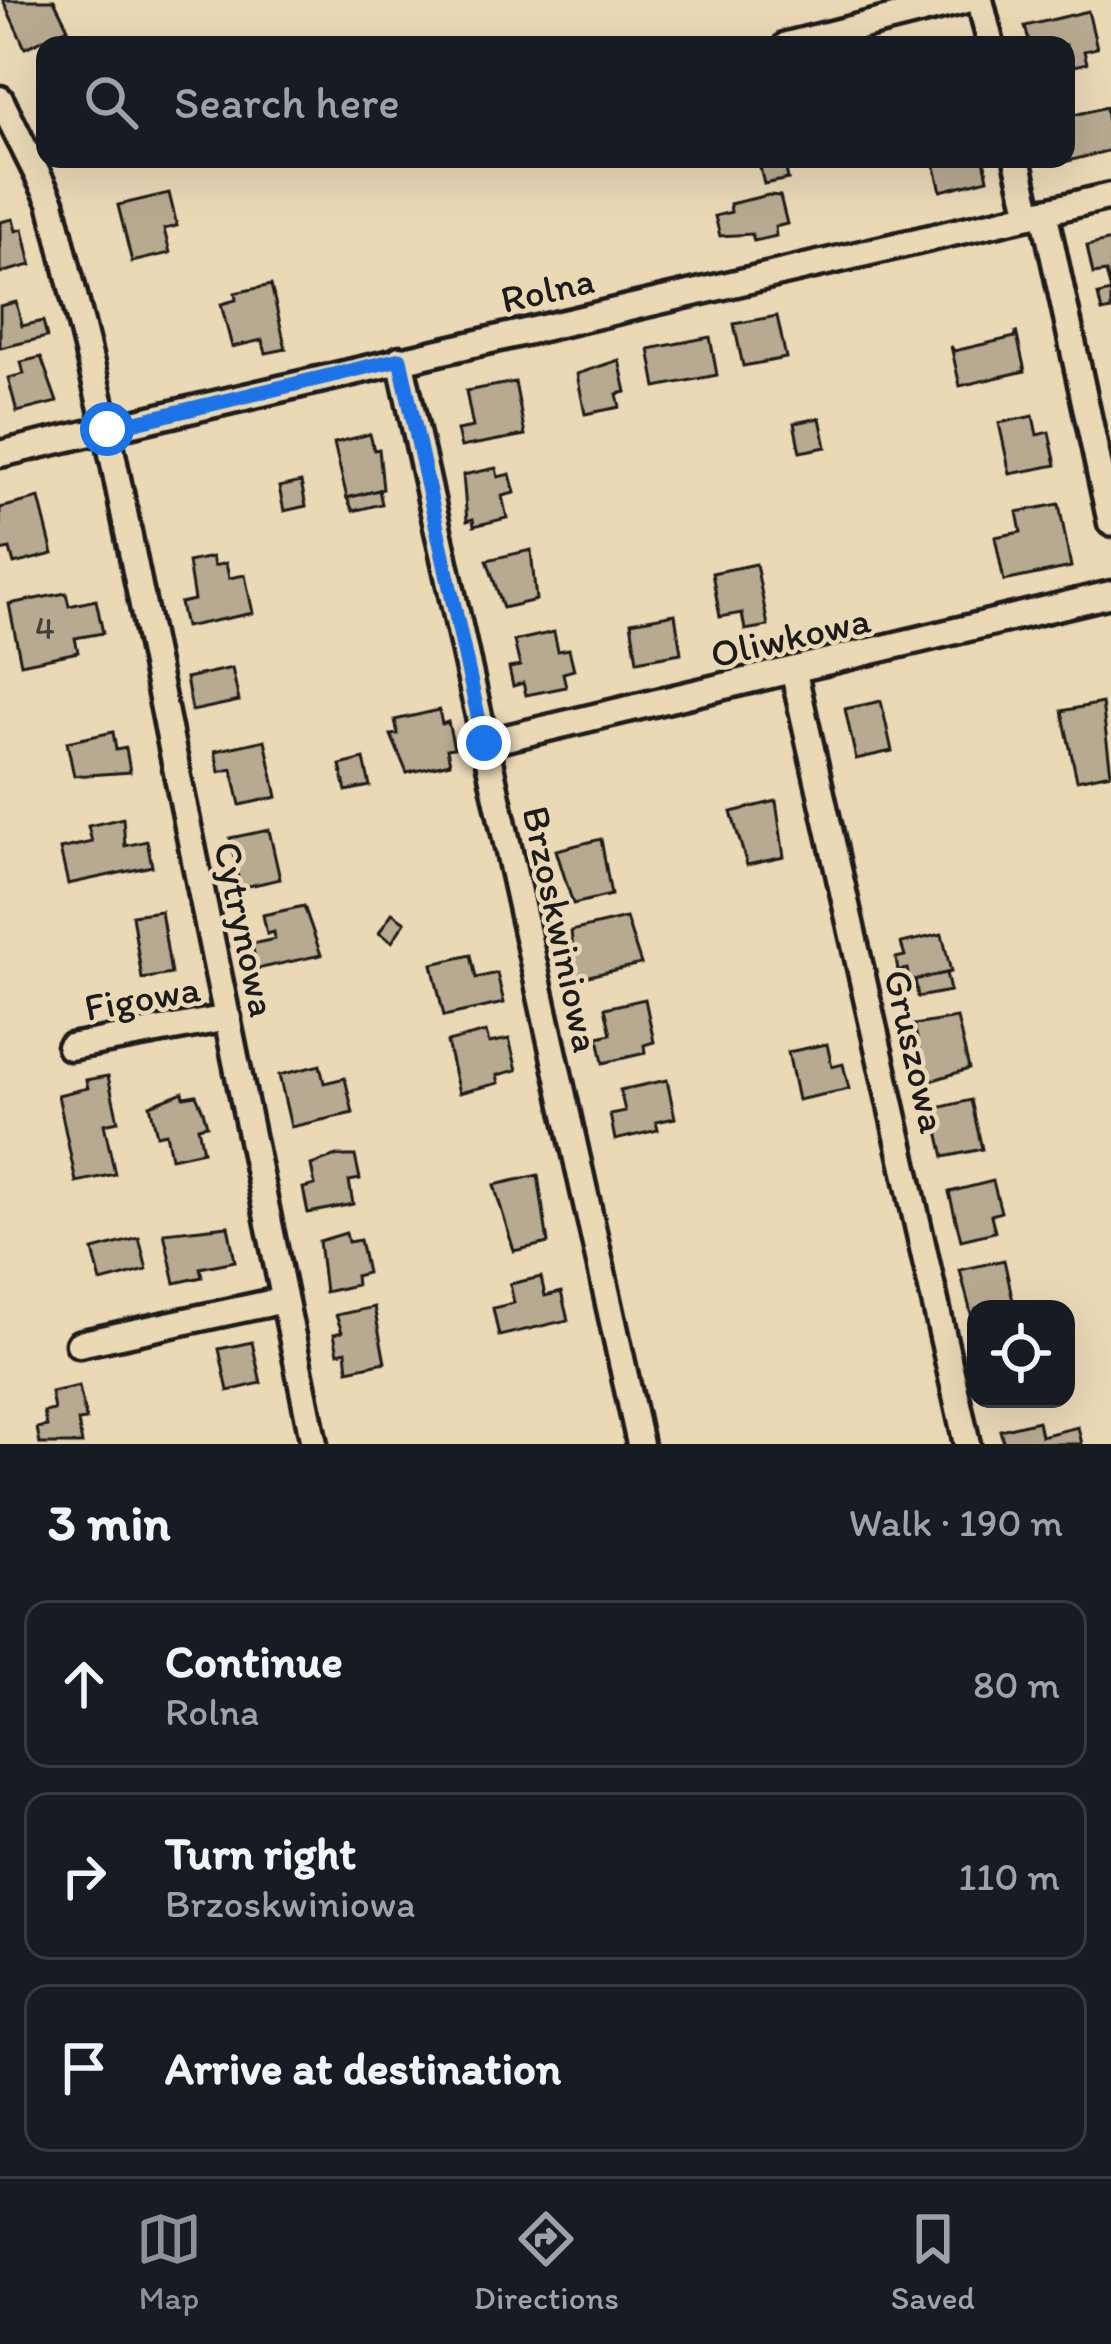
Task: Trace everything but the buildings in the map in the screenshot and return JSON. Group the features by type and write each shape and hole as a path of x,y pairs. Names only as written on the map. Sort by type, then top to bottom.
{"street":[{"path":"823,36 966,0"},
{"path":"980,0 989,36"},
{"name":"Cytrynowa","path":"0,99 51,202 107,429 314,1444"},
{"path":"1020,168 1037,213 1111,523"},
{"name":"Rolna","path":"0,454 1111,196"},
{"name":"Brzoskwiniowa","path":"400,359 640,1444"},
{"name":"Oliwkowa","path":"484,743 1111,594"},
{"name":"Gruszowa","path":"794,673 967,1444"},
{"name":"Figowa","path":"70,1047 228,1018"},
{"path":"79,1344 284,1300"}],"route":[{"path":"107,429 400,359 484,743"}]}
